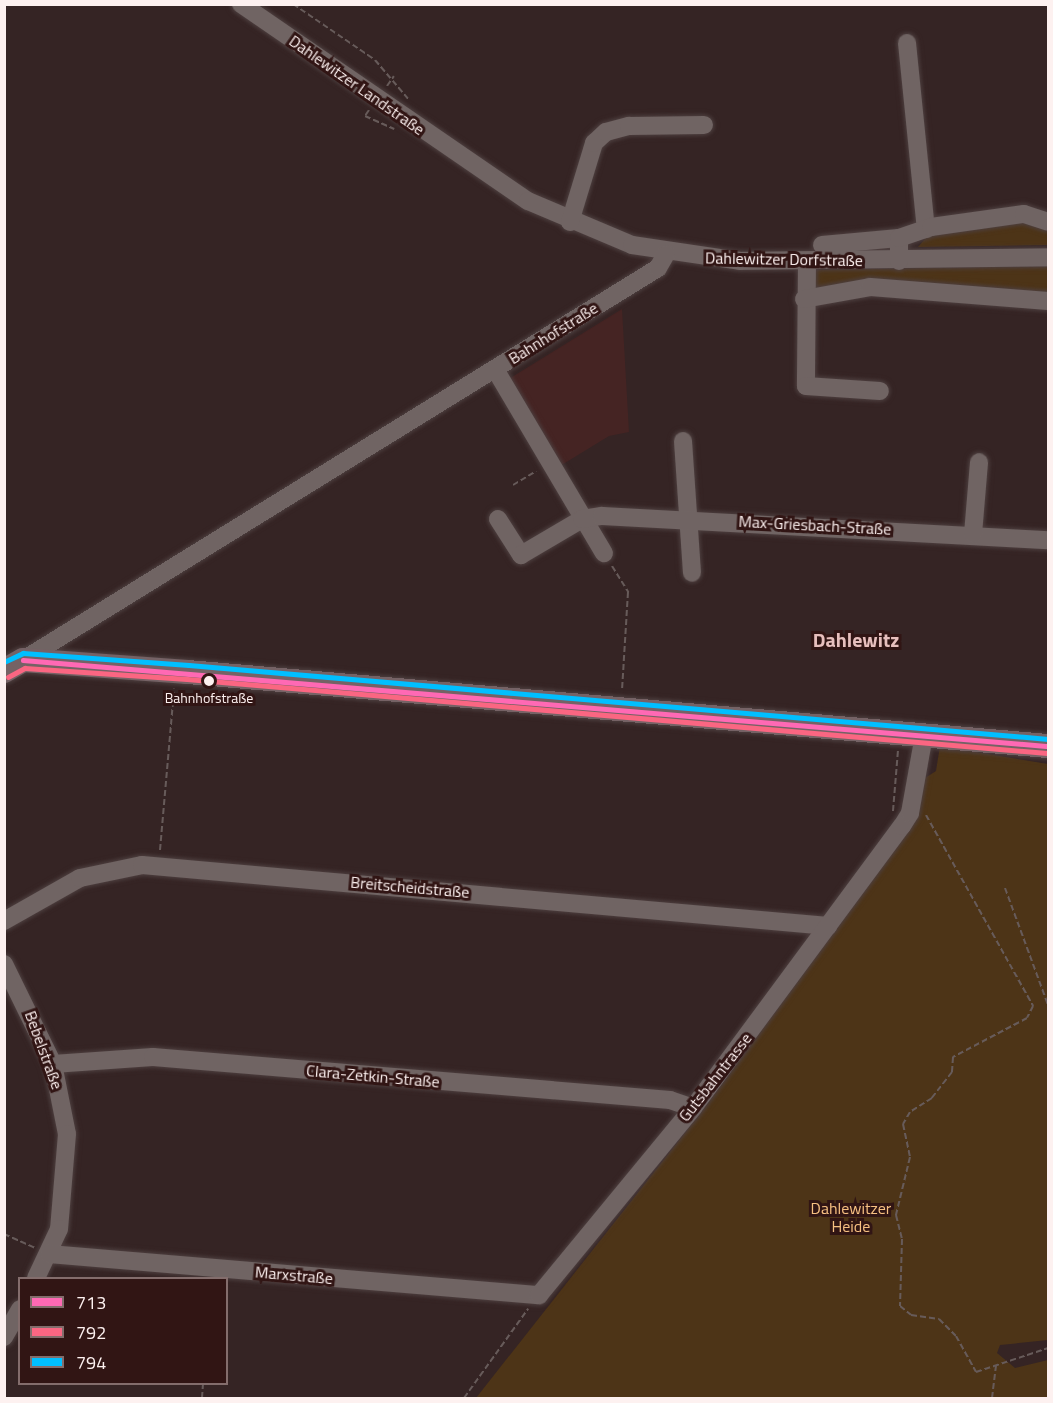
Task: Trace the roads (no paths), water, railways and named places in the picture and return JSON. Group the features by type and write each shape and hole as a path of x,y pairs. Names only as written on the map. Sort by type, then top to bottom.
{"main road":[{"path":"14,665 175,671 1048,746"}],"street":[{"name":"Dahlewitzer Landstraße","path":"241,4 475,165"},
{"path":"907,42 926,230"},
{"path":"570,222 594,143 606,132 628,126 704,125"},
{"name":"Dahlewitzer Dorfstraße","path":"475,165 570,222 666,254 807,262 1048,257"},
{"path":"822,245 899,238 926,230 1024,214 1048,222"},
{"path":"899,238 899,261"},
{"name":"Bahnhofstraße","path":"14,665 658,268 666,254"},
{"path":"807,262 804,299 806,386 880,391"},
{"name":"Dahlewitzer Dorfstraße","path":"804,299 870,287 1048,301"},
{"path":"495,369 604,553"},
{"path":"683,441 692,573"},
{"path":"973,534 979,462"},
{"name":"Max-Griesbach-Straße","path":"582,519 688,518 1048,540"},
{"path":"498,519 521,555 582,519"},
{"name":"Gutsbahntrasse","path":"539,1295 693,1108 902,826 914,790 924,735"},
{"name":"Breitscheidstraße","path":"4,921 80,878 158,866 828,926"},
{"name":"Bebelstraße","path":"4,964 53,1064 68,1160 59,1229 37,1277"},
{"name":"Clara-Zetkin-Straße","path":"53,1064 157,1057 670,1100 693,1108"},
{"name":"Marxstraße","path":"49,1254 539,1295"},
{"path":"4,1337 18,1312"}],"place":[{"name":"Bahnhofstraße","path":"209,681"}],"district":[{"name":"Dahlewitz","path":"856,639"}],"park label":[{"name":"Dahlewitzer Heide","path":"851,1217"}]}
